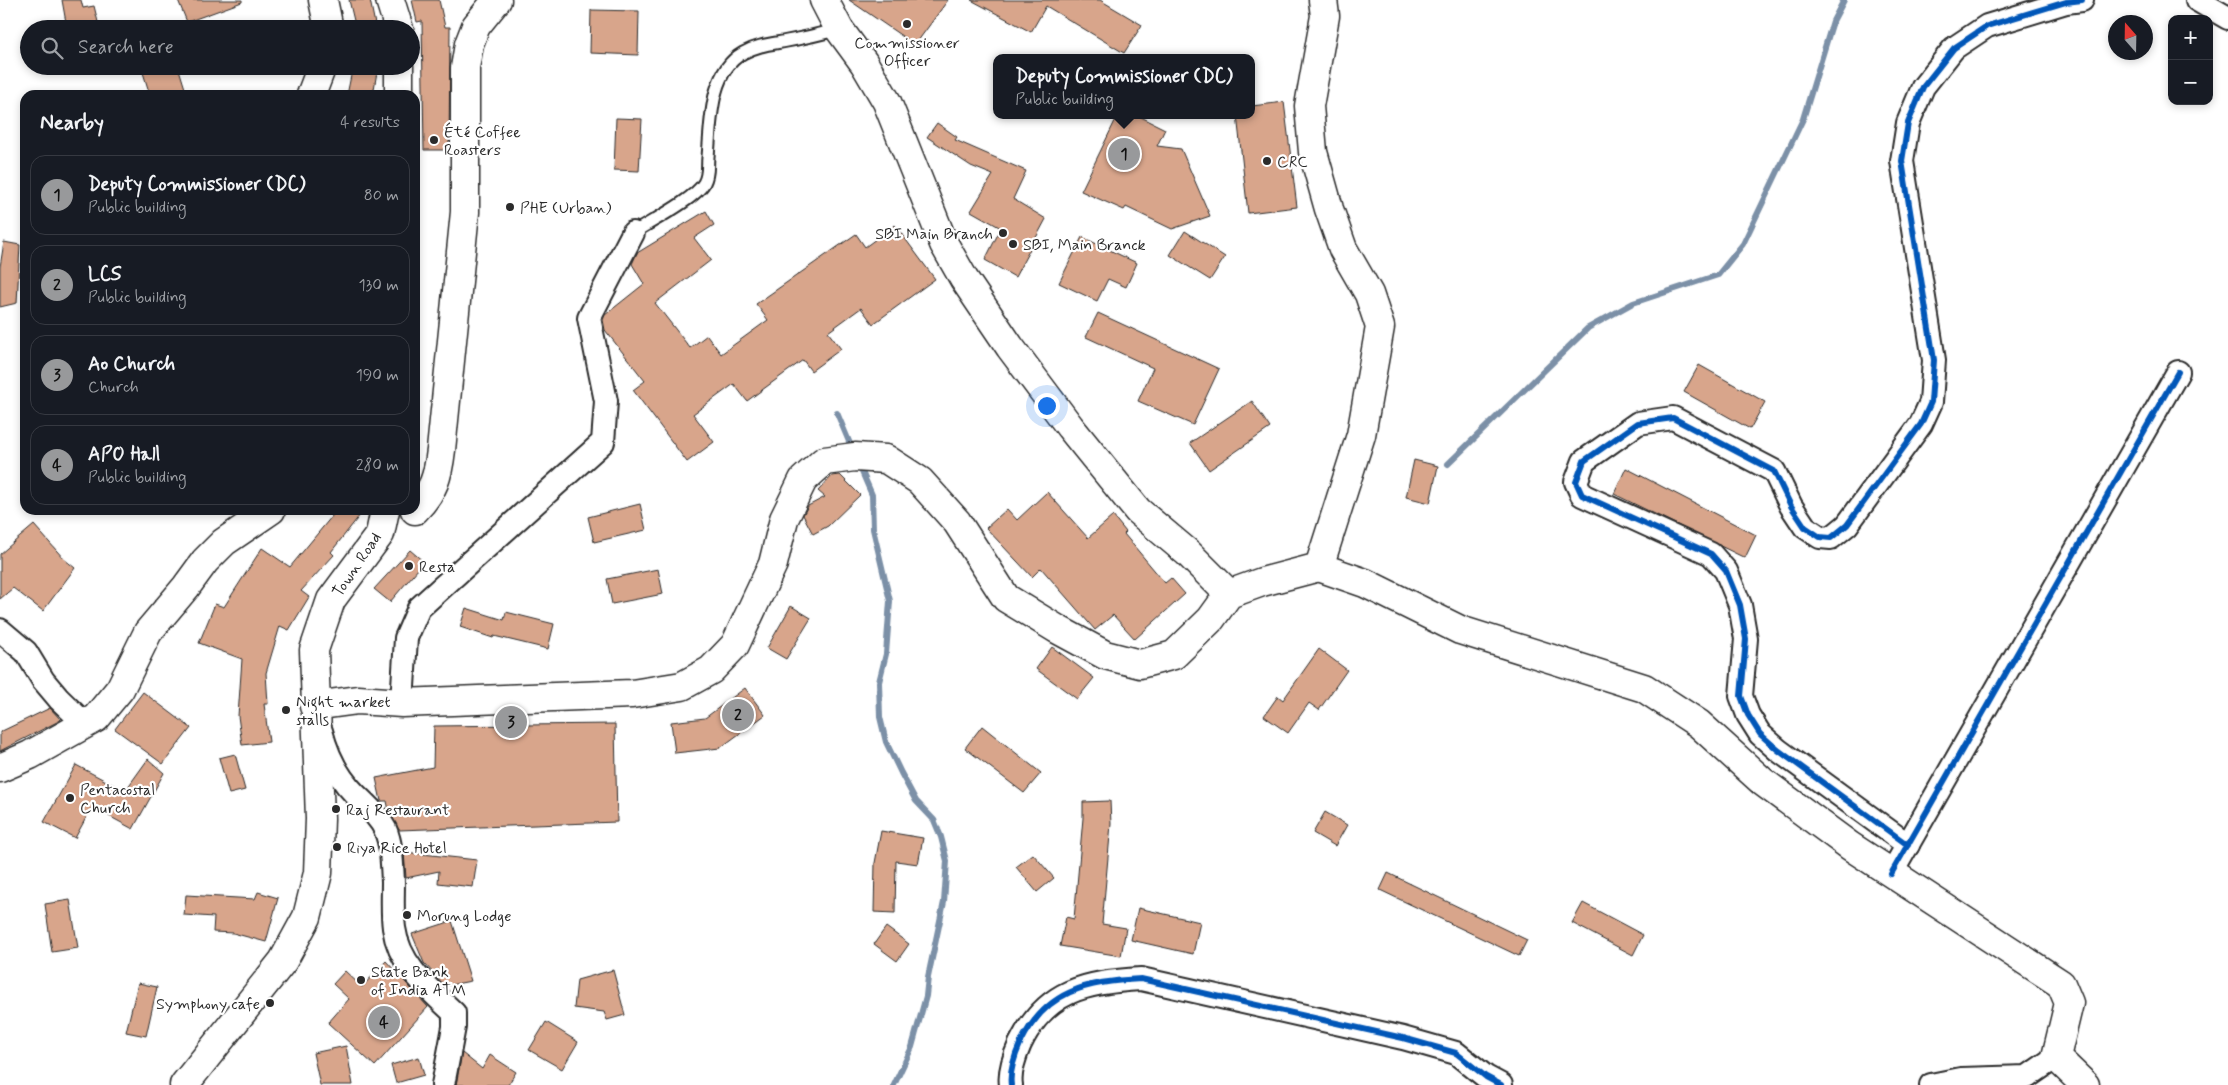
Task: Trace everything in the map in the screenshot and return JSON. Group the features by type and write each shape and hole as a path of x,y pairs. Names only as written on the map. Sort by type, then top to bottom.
{"main road":[{"path":"323,0 327,20"},
{"path":"390,0 396,20"},
{"name":"Town Road","path":"420,505 425,500 438,476 441,450 464,212 465,68 469,44 476,26 497,0"},
{"path":"824,0 839,29 864,64 887,102 944,244 964,279 1010,347 1070,427 1138,511 1188,553 1229,594"},
{"path":"1319,567 1361,435 1380,327 1369,294 1344,249 1329,209 1313,152 1309,106 1325,16 1324,0"},
{"path":"313,90 319,75"},
{"path":"399,75 399,90"},
{"path":"314,706 358,700 402,703 632,694 682,686 711,670 735,645 773,564 784,519 803,480 824,461 855,457 886,459 920,481 957,522 1006,598 1105,655 1140,664 1174,656 1211,619 1229,594 1262,582 1319,567 1365,583 1460,630 1644,688 1699,724 1763,782 1850,846 2061,984 2069,1003 2056,1057 2086,1085"},
{"path":"0,768 30,755 96,718 120,689 148,632 205,561 224,542 264,515"},
{"name":"Town Road","path":"184,1085 283,961 307,917 318,873 320,820 314,706 314,650 331,600 382,522 401,515"},
{"path":"199,1085 208,1056"}],"street":[{"path":"1908,845 1778,750 1760,734 1752,722 1742,696 1746,639 1740,605 1726,571 1711,554 1582,495 1576,482 1584,461 1638,423 1673,418 1774,471 1791,506 1805,527 1820,537 1831,538 1847,525 1921,424 1931,402 1934,360 1902,161 1908,123 1923,87 1954,48 1987,26 2066,2 2082,0"},
{"path":"2197,0 2228,18"},
{"path":"402,703 406,638 419,608 603,442 606,401 589,318 633,233"},
{"path":"1892,874 2178,372"},
{"path":"0,630 26,652 43,680 59,699 85,724"},
{"path":"314,706 325,749 355,794 378,817 385,830 391,855 394,926 400,950 414,974 454,1013 454,1027 443,1085"},
{"path":"1011,1085 1016,1054 1029,1025 1053,1002 1076,989 1101,982 1141,979 1403,1038 1456,1053 1486,1076 1502,1085"},
{"path":"1931,1085 1961,1079 2027,1077 2056,1057"}],"lane":[{"path":"633,233 694,194 703,185 709,174 708,161 713,107 718,86 727,67 741,54 760,45 839,29"}],"building":[{"path":"62,0 81,0 83,8 94,6 98,20 66,20"},
{"path":"178,0 242,0 242,2 192,20 186,20"},
{"path":"349,0 370,0 374,20 354,20"},
{"path":"412,0 439,0 445,27 450,27 449,150 424,150 422,21 417,20"},
{"name":"Commissioner Officer","path":"849,0 948,0 915,45"},
{"path":"971,0 1100,0 1142,25 1124,53 1046,6 1031,32"},
{"path":"591,10 639,11 638,55 590,53"},
{"path":"144,75 181,75 185,90 148,90"},
{"path":"351,75 376,75 374,90 348,90"},
{"name":"CRC","path":"1284,102 1297,207 1248,213 1237,119 1255,119 1255,106"},
{"path":"616,118 642,119 639,171 614,170"},
{"path":"1116,119 1145,119 1165,129 1157,146 1181,149 1210,216 1172,229 1126,207 1124,210 1081,191"},
{"name":"SBI, Main Branck","path":"937,123 957,137 955,140 1026,171 1013,199 1046,219 1015,277 985,260 1001,228 971,211 993,175 971,166 927,137"},
{"path":"706,211 714,225 694,238 711,260 655,303 690,348 707,335 721,354 768,320 756,304 856,234 865,247 895,225 935,279 873,324 861,308 828,332 841,349 811,371 803,360 747,401 734,384 693,414 714,442 687,462 633,390 645,381 605,330 603,320 605,315 644,284 632,264 637,253"},
{"path":"1185,231 1225,257 1210,280 1170,255"},
{"path":"1082,237 1137,263 1126,287 1108,279 1097,301 1059,283"},
{"path":"4,242 20,245 17,303 0,307 0,267"},
{"path":"1098,313 1219,369 1193,425 1138,401 1153,368 1086,337"},
{"path":"1699,365 1765,402 1750,429 1684,392"},
{"path":"1252,401 1270,428 1209,470 1190,443"},
{"path":"1414,460 1438,466 1430,503 1406,497"},
{"path":"1626,468 1756,535 1745,558 1614,494"},
{"path":"840,475 860,495 828,526 813,534 803,515 808,506 825,497 818,491 832,476"},
{"path":"1047,492 1088,538 1113,516 1126,532 1124,534 1165,583 1171,578 1185,594 1135,639 1113,615 1095,630 1041,568 1032,577 986,528 1007,509 1017,520"},
{"path":"640,504 646,530 594,542 588,517"},
{"path":"333,515 360,515 331,552 334,555 301,591 309,597 289,630 280,626 266,673 268,704 264,704 269,742 242,745 238,716 242,659 199,643 215,604 224,607 262,548 290,567"},
{"path":"34,525 64,559 75,568 43,611 13,588 0,599 0,554"},
{"path":"410,550 424,562 390,602 374,589"},
{"path":"658,569 663,594 612,604 607,579"},
{"path":"791,606 811,618 786,659 767,648"},
{"path":"466,608 504,620 506,612 554,624 548,649 494,636 493,638 460,627"},
{"path":"1052,647 1094,678 1077,699 1036,669"},
{"path":"1319,649 1347,670 1319,710 1309,703 1288,733 1264,716 1278,696 1283,700"},
{"path":"745,688 765,715 720,748 675,753 671,722 705,718"},
{"path":"143,692 191,728 163,764 115,729"},
{"path":"50,708 61,720 0,751 0,732"},
{"path":"615,724 617,822 399,830 389,811 387,801 381,801 376,778 433,767 434,726"},
{"path":"982,726 1041,773 1024,793 965,748"},
{"path":"235,754 245,790 229,794 219,758"},
{"path":"148,759 164,773 133,829 92,807 75,838 44,822 76,765 125,791"},
{"path":"1110,801 1111,824 1102,924 1126,928 1121,956 1060,946 1066,917 1074,919 1083,802"},
{"path":"1325,812 1347,825 1335,846 1313,833"},
{"path":"881,831 923,838 918,864 896,861 895,913 874,912 875,863"},
{"path":"404,852 477,860 473,887 438,883 439,871 406,878"},
{"path":"1033,854 1054,878 1037,892 1016,867"},
{"path":"1388,873 1527,940 1519,956 1380,890"},
{"path":"258,892 278,898 266,942 233,933 213,932 214,917 184,915 186,895 255,899"},
{"path":"70,900 78,948 52,952 45,904"},
{"path":"1583,903 1643,935 1633,955 1572,923"},
{"path":"1138,908 1200,922 1193,954 1131,940"},
{"path":"452,921 471,981 445,986 424,963 412,934"},
{"path":"886,927 909,944 897,961 874,944"},
{"path":"386,961 428,1007 375,1066 328,1023 349,999 333,984 345,971 362,987"},
{"path":"613,970 625,1015 607,1020 604,1012 574,1008 577,980"},
{"path":"138,983 157,987 146,1036 126,1032"},
{"path":"546,1022 578,1042 562,1069 529,1050"},
{"path":"346,1046 353,1085 320,1085 313,1053"},
{"path":"462,1053 482,1069 490,1055 516,1072 508,1085 456,1085"},
{"path":"419,1057 424,1075 396,1083 391,1065"}],"waterway":[{"path":"1448,464 1588,328 1633,303 1718,275 1743,244 1803,119 1833,21 1844,0"},
{"path":"837,413 853,451"},
{"path":"859,465 872,495 873,529 890,601 886,654 879,682 880,717 886,742 901,773 916,801 934,820 941,837 947,861 944,902 928,977 926,996 912,1047 894,1085"}],"cycle path":[{"path":"1908,845 1778,750 1760,734 1748,715 1741,696 1746,639 1740,605 1726,571 1711,554 1582,495 1576,482 1584,461 1638,423 1673,418 1774,471 1791,506 1805,527 1820,537 1831,538 1847,525 1921,424 1931,402 1934,360 1902,161 1908,123 1923,87 1954,48 1987,26 2066,2 2082,0"},
{"path":"1891,874 2178,372"},
{"path":"1011,1085 1014,1059 1020,1044 1030,1026 1042,1011 1055,1000 1085,987 1121,980 1141,979 1403,1038 1456,1053 1486,1077 1501,1085"}],"place":[{"name":"Commissioner Officer","path":"907,24"},
{"name":"Été Coffee Roasters","path":"434,140"},
{"name":"Deputy Commissioner (DC)","path":"1124,154"},
{"name":"CRC","path":"1267,161"},
{"name":"PHE (Urban)","path":"510,207"},
{"name":"SBI Main Branch","path":"1003,233"},
{"name":"SBI, Main Branck","path":"1013,244"},
{"name":"Resta","path":"409,566"},
{"name":"Night market stalls","path":"286,710"},
{"name":"LCS","path":"738,715"},
{"name":"Ao Church","path":"511,722"},
{"name":"Pentacostal Church","path":"70,798"},
{"name":"Raj Restaurant","path":"336,809"},
{"name":"Riya Rice Hotel","path":"337,847"},
{"name":"Morung Lodge","path":"407,915"},
{"name":"State Bank of India ATM","path":"361,980"},
{"name":"Symphony cafe","path":"270,1003"},
{"name":"APO Hall","path":"384,1022"}]}
